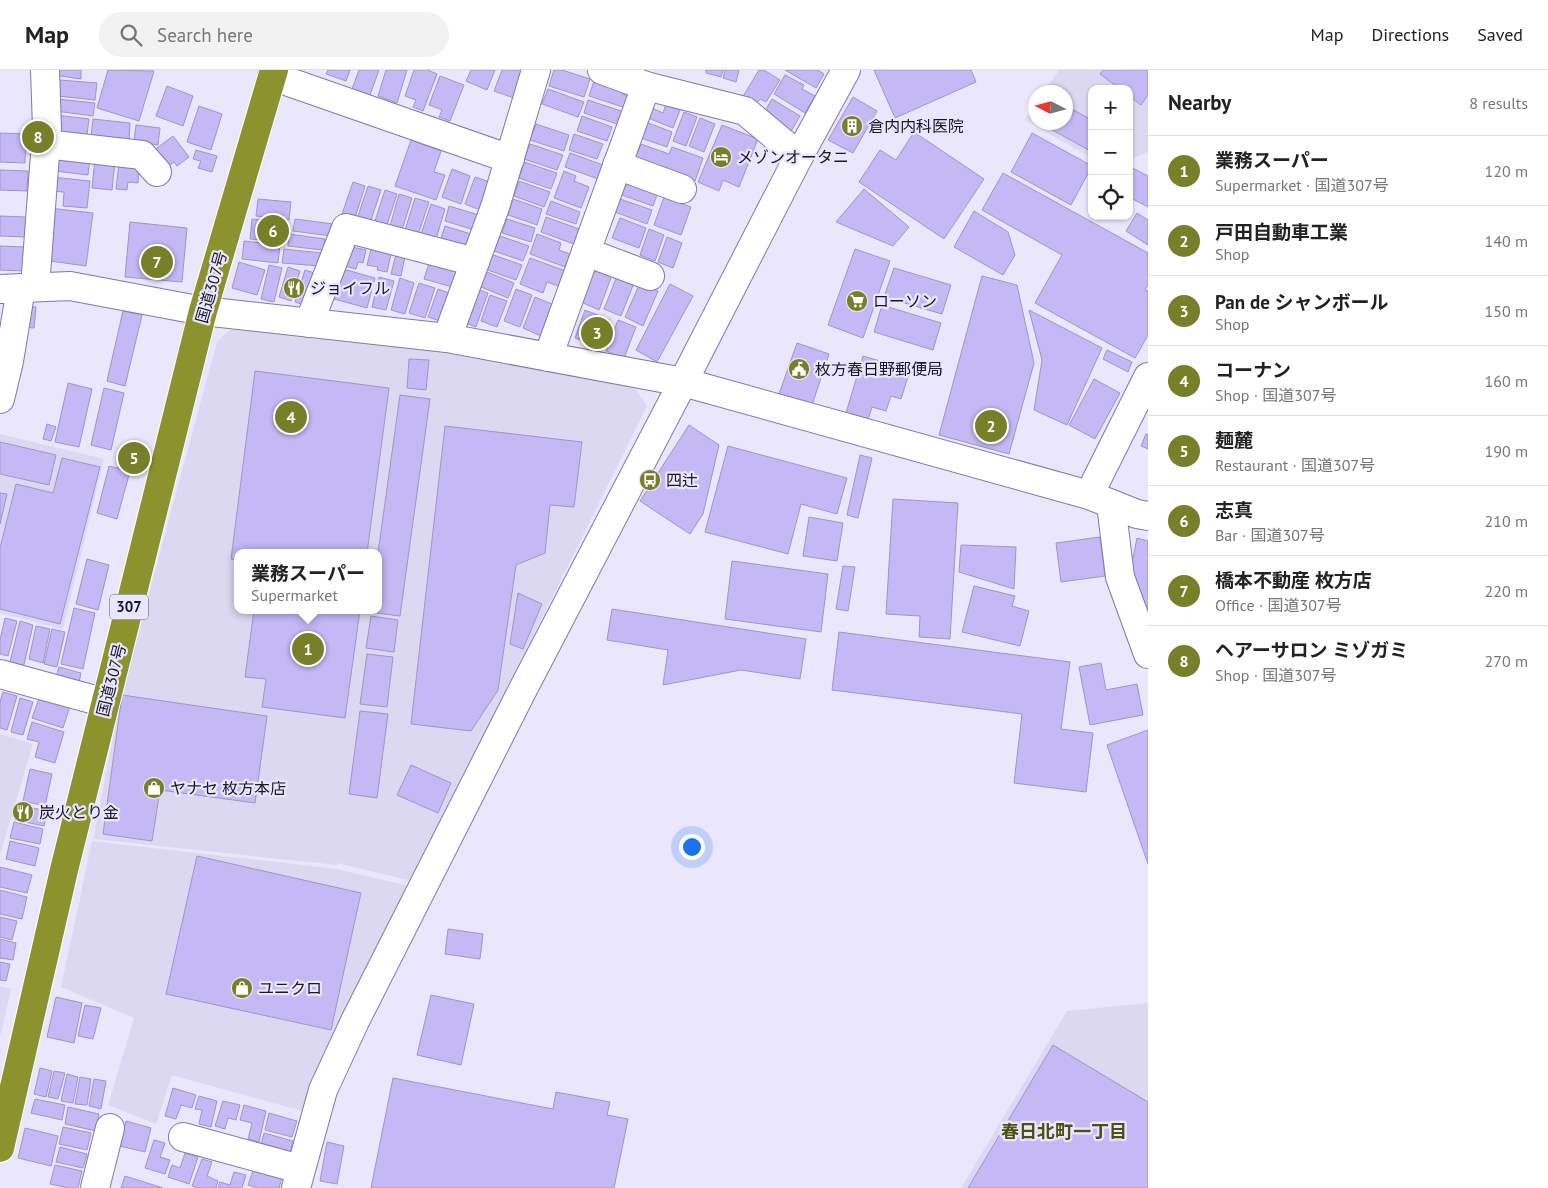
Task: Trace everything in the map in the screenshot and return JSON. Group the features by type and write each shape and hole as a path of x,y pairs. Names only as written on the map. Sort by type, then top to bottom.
{"highway":[{"name":"国道307号","path":"0,1148 64,870 203,311 273,73"}],"street":[{"path":"0,399 9,362 19,288 45,144 47,128 45,70"},
{"path":"447,338 495,207 536,70"},
{"path":"602,70 646,86 745,111 799,156"},
{"path":"183,1138 298,1178 323,1090 355,1021 521,693 684,382 799,156 846,70"},
{"path":"273,73 510,159"},
{"path":"548,357 646,86"},
{"path":"45,144 142,155 157,172"},
{"path":"617,165 682,190"},
{"path":"309,323 346,228 475,262"},
{"path":"586,252 650,276"},
{"path":"19,288 70,286 203,311 447,338 684,382 1100,499 1137,514 1148,516"},
{"path":"1148,377 1100,499 1120,577 1148,654"},
{"path":"0,674 106,703"},
{"path":"95,1188 110,1128"}],"shaded area":[{"path":"1059,70 1148,70 1148,152 1133,158 1133,85 1088,85 1088,156 1043,130 1073,130 1073,85 1049,85"},
{"path":"233,327 405,346 633,385 647,406 412,881 337,863 337,865 93,839 122,693 217,342"},
{"path":"0,434 104,459 63,629 0,613"},
{"path":"0,734 33,744 0,855"},
{"path":"92,841 336,869 409,886 325,1052 302,1111 172,1075 156,1124 108,1105 134,1018 61,987"},
{"path":"0,986 11,989 0,1038"},
{"path":"1148,1003 1148,1188 961,1188 1067,1011"}],"building":[{"path":"54,70 81,70 81,79 54,75"},
{"path":"108,70 154,71 139,121 97,108"},
{"path":"328,70 350,70 346,81 326,74"},
{"path":"359,70 379,70 370,95 352,89"},
{"path":"386,70 407,70 397,103 378,96"},
{"path":"414,70 428,70 437,74 423,111 413,107 416,100 405,96"},
{"path":"471,70 495,70 487,90 466,81"},
{"path":"502,70 525,70 514,98 494,91"},
{"path":"554,70 562,70 590,79 584,97 549,86"},
{"path":"706,70 723,70 721,77 706,73"},
{"path":"725,70 739,70 736,82 723,78"},
{"path":"759,70 764,70 780,80 766,102 760,99 755,106 742,98"},
{"path":"785,70 818,70 824,74 816,88"},
{"path":"874,70 971,70 976,82 895,118"},
{"path":"1103,70 1148,70 1148,95 1141,105 1133,99 1133,85 1115,85 1100,74"},
{"path":"785,75 804,85 802,89 815,96 805,113 774,94"},
{"path":"440,76 464,85 450,121 439,117 442,110 429,105"},
{"path":"60,80 97,83 95,100 58,96"},
{"path":"594,81 623,90 622,94 630,96 626,108 589,96"},
{"path":"167,86 193,96 183,126 156,116"},
{"path":"548,89 584,102 578,117 542,104"},
{"name":"倉内内科医院","path":"853,97 877,111 853,153 828,140"},
{"path":"57,99 95,103 93,116 56,111"},
{"path":"772,99 800,116 790,133 762,116"},
{"path":"588,100 624,112 620,125 584,113"},
{"path":"666,104 680,110 673,128 648,118 652,108 663,113"},
{"path":"199,106 222,114 211,150 187,142"},
{"path":"1073,110 1088,118 1088,150 1052,130 1073,130"},
{"path":"684,112 697,117 686,146 673,141"},
{"path":"56,115 89,119 87,135 54,131"},
{"path":"582,116 612,127 607,141 577,131"},
{"path":"700,118 715,124 704,152 689,146"},
{"path":"93,119 130,123 129,141 91,137"},
{"path":"646,122 672,132 667,147 641,138"},
{"path":"536,124 569,135 564,151 530,140"},
{"path":"136,125 160,128 158,145 134,141"},
{"path":"722,125 758,139 739,187 723,180 719,191 698,182"},
{"path":"914,132 984,179 944,239 859,182 880,150 896,160"},
{"path":"0,133 26,134 25,163 0,162"},
{"path":"1032,133 1088,164 1088,173 1071,205 1011,172"},
{"path":"574,134 603,144 597,159 569,150"},
{"path":"173,136 189,157 177,166 174,162 163,171 149,154"},
{"path":"411,140 441,151 434,172 445,175 436,200 395,186"},
{"path":"530,144 563,155 557,170 524,159"},
{"path":"641,144 669,154 672,147 703,158 695,181 635,159"},
{"path":"196,150 217,156 212,172 198,168 201,161 193,159"},
{"path":"570,153 603,165 598,179 565,167"},
{"path":"57,154 90,158 88,175 55,171"},
{"path":"95,159 115,161 112,190 92,188"},
{"path":"524,162 557,173 551,189 519,178"},
{"path":"119,163 139,165 138,183 128,182 127,190 116,189"},
{"path":"1133,168 1148,176 1148,207 1133,199"},
{"path":"452,169 470,176 461,204 442,197"},
{"path":"0,170 28,171 27,191 0,190"},
{"path":"564,171 576,176 574,181 589,187 581,208 554,198"},
{"path":"1003,173 1148,253 1148,285 1145,290 1148,291 1148,335 1135,358 1035,303 1062,255 982,210"},
{"path":"52,177 90,181 87,208 63,206 64,192 50,191"},
{"path":"475,177 493,183 483,211 465,204"},
{"path":"519,181 550,192 544,207 514,196"},
{"path":"627,181 658,192 653,206 622,195"},
{"path":"353,182 365,186 355,218 342,214"},
{"path":"368,186 381,190 370,223 357,219"},
{"path":"864,189 909,227 893,246 836,222"},
{"path":"385,190 397,194 387,225 375,221"},
{"path":"399,194 412,198 402,230 390,226"},
{"path":"664,197 691,207 681,235 654,225"},
{"path":"415,198 429,202 418,235 405,230"},
{"path":"258,199 291,202 289,220 256,216"},
{"path":"513,199 542,209 537,225 508,215"},
{"path":"620,199 652,210 647,224 615,212"},
{"path":"551,201 580,212 576,224 546,214"},
{"path":"431,204 445,209 436,239 421,234"},
{"path":"449,206 479,215 474,230 445,221"},
{"path":"49,208 93,213 86,266 50,261 52,247 45,246"},
{"path":"974,211 1008,232 1015,255 1003,275 954,247"},
{"path":"1137,213 1148,220 1148,245 1126,231"},
{"path":"0,216 27,217 26,237 0,236"},
{"path":"546,217 579,229 574,244 541,232"},
{"path":"620,218 646,228 639,248 612,238"},
{"path":"252,219 287,223 285,242 250,239"},
{"path":"295,219 333,224 331,236 293,231"},
{"path":"507,219 535,228 531,242 502,233"},
{"path":"130,222 187,228 182,282 125,277"},
{"path":"445,226 474,235 469,250 440,241"},
{"path":"649,229 664,235 655,261 640,255"},
{"path":"289,234 325,239 323,250 288,246"},
{"path":"537,234 561,243 559,250 570,254 565,267 530,254"},
{"path":"500,236 529,246 523,261 494,251"},
{"path":"667,237 682,243 673,268 658,262"},
{"path":"244,241 280,245 278,263 242,259"},
{"path":"0,246 26,247 25,271 0,270"},
{"path":"348,246 366,250 363,263 358,262 356,269 344,266"},
{"path":"284,249 321,253 320,266 282,263"},
{"path":"371,249 391,254 387,272 377,270 378,267 367,265"},
{"path":"855,249 890,261 863,338 828,325"},
{"path":"488,253 522,265 516,280 482,268"},
{"path":"396,254 405,256 401,276 391,274"},
{"path":"530,258 566,271 561,287 547,282 543,293 520,284"},
{"path":"239,262 265,270 257,295 232,288"},
{"path":"429,263 461,272 456,288 424,279"},
{"path":"269,265 282,268 274,302 261,299"},
{"path":"288,267 300,271 291,301 279,297"},
{"path":"594,268 612,275 599,310 581,302"},
{"path":"894,268 951,285 942,314 884,297"},
{"path":"343,269 375,278 367,308 334,299"},
{"path":"305,270 318,274 308,306 295,302"},
{"path":"482,270 514,283 508,298 476,285"},
{"path":"617,276 634,283 621,316 604,309"},
{"path":"982,276 1017,285 1034,363 1009,454 939,435"},
{"path":"379,277 394,281 386,310 372,307"},
{"path":"400,278 414,283 405,314 391,310"},
{"path":"419,283 435,288 425,318 409,313"},
{"path":"640,283 658,291 643,326 625,317"},
{"path":"670,284 693,296 657,362 636,350"},
{"path":"472,287 488,293 476,327 460,321"},
{"path":"438,289 452,294 443,322 428,317"},
{"path":"516,289 532,295 520,327 504,321"},
{"path":"490,295 507,301 497,327 481,321"},
{"path":"535,297 554,305 541,336 523,328"},
{"path":"882,305 941,323 933,350 874,332"},
{"path":"23,306 36,307 34,328 22,327"},
{"path":"585,310 610,320 600,347 575,338"},
{"path":"1029,310 1102,348 1067,425 1034,410 1042,360"},
{"path":"123,311 142,315 125,386 107,381"},
{"path":"618,320 636,327 624,358 606,351"},
{"path":"797,343 829,354 812,405 779,394"},
{"path":"1107,350 1132,362 1128,372 1103,359"},
{"path":"863,356 910,370 901,399 891,396 886,411 872,407 868,419 846,413"},
{"path":"409,359 429,360 426,390 407,388"},
{"path":"255,371 389,388 368,549 234,549 234,559 231,559"},
{"path":"1094,379 1120,393 1095,439 1069,425"},
{"path":"68,383 92,389 79,447 55,442"},
{"path":"104,388 124,393 111,450 91,445"},
{"path":"400,395 430,399 400,616 382,614 382,549 379,549"},
{"path":"47,424 56,427 51,441 43,439"},
{"path":"689,425 719,445 703,514 690,534 640,501"},
{"path":"445,426 582,442 574,507 550,505 545,553 516,565 498,690 471,731 411,724"},
{"path":"1146,434 1148,435 1148,449 1141,446"},
{"path":"0,442 56,455 49,485 0,474"},
{"path":"728,446 847,478 837,514 801,504 788,554 705,532"},
{"path":"860,455 872,458 858,518 847,515"},
{"path":"62,458 100,467 60,624 0,609 0,548 16,484 53,493"},
{"path":"109,466 130,471 117,519 97,513"},
{"path":"0,493 7,494 0,524"},
{"path":"893,499 958,503 950,639 919,637 920,616 886,614"},
{"path":"809,517 843,523 837,561 803,556"},
{"path":"1100,537 1105,576 1061,582 1056,543"},
{"path":"1137,538 1148,541 1148,620 1129,578"},
{"path":"961,545 1016,547 1014,589 959,572"},
{"path":"87,559 109,565 98,610 76,604"},
{"path":"732,561 828,574 821,632 725,619"},
{"path":"843,566 855,567 848,611 836,609"},
{"path":"974,586 1015,596 1012,606 1029,611 1020,646 962,632"},
{"path":"518,593 542,604 523,649 510,644"},
{"path":"74,608 95,613 83,669 61,664"},
{"path":"612,609 806,639 800,679 741,670 663,685 668,650 607,640"},
{"path":"253,614 359,614 345,718 262,707 266,679 245,677"},
{"path":"371,616 398,620 394,652 366,648"},
{"path":"5,618 17,621 8,656 0,654 0,640"},
{"path":"20,621 33,625 23,669 9,666"},
{"path":"36,626 50,629 43,663 29,659"},
{"path":"52,629 65,632 57,667 44,664"},
{"path":"839,632 1070,662 1061,729 1093,733 1086,792 1014,783 1022,714 832,690"},
{"path":"367,654 393,657 387,707 360,704"},
{"path":"1101,663 1106,690 1137,684 1143,715 1090,725 1079,667"},
{"path":"59,667 81,673 78,687 55,681"},
{"path":"3,692 17,696 7,730 0,728 0,702"},
{"path":"122,695 267,716 255,803 160,790 152,841 103,834"},
{"path":"40,696 70,706 63,728 32,718"},
{"path":"20,698 33,702 23,735 11,732"},
{"path":"360,711 388,714 377,798 349,794"},
{"path":"32,722 64,732 55,763 35,757 39,742 27,739"},
{"path":"1148,730 1148,864 1107,745"},
{"path":"411,765 451,783 438,813 397,795"},
{"path":"30,769 52,774 45,806 23,801"},
{"path":"19,805 47,811 44,826 15,820"},
{"path":"14,822 43,829 40,844 10,838"},
{"path":"10,841 39,848 35,866 6,859"},
{"path":"197,856 361,893 331,1030 166,994"},
{"path":"0,867 32,875 27,893 0,887"},
{"path":"0,890 27,897 22,919 0,914"},
{"path":"0,917 17,921 12,940 0,937"},
{"path":"448,929 483,934 480,959 445,954"},
{"path":"0,939 16,943 13,960 0,958"},
{"path":"0,962 10,964 6,981 0,980"},
{"path":"431,995 474,1004 461,1065 417,1055"},
{"path":"56,997 82,1003 74,1043 47,1037"},
{"path":"85,1005 101,1008 93,1039 78,1036"},
{"path":"1053,1045 1148,1102 1148,1188 968,1188"},
{"path":"40,1068 52,1071 46,1097 34,1094"},
{"path":"54,1071 65,1073 58,1099 48,1097"},
{"path":"67,1074 78,1077 73,1103 61,1101"},
{"path":"80,1077 91,1079 87,1105 75,1104"},
{"path":"393,1078 553,1109 556,1092 610,1102 607,1115 628,1119 614,1188 371,1188"},
{"path":"94,1079 106,1081 101,1109 89,1106"},
{"path":"173,1088 196,1095 192,1108 181,1105 176,1119 165,1116"},
{"path":"199,1096 217,1101 211,1127 199,1124 202,1110 195,1109"},
{"path":"35,1099 65,1105 62,1120 31,1113"},
{"path":"223,1101 240,1105 236,1120 228,1118 225,1129 215,1126"},
{"path":"244,1105 266,1111 259,1142 248,1139 252,1123 240,1120"},
{"path":"68,1107 99,1114 96,1131 65,1124"},
{"path":"269,1113 297,1121 292,1137 265,1130"},
{"path":"126,1121 151,1128 145,1152 120,1146"},
{"path":"63,1127 91,1133 87,1150 59,1144"},
{"path":"25,1128 58,1136 51,1166 18,1158"},
{"path":"264,1133 293,1141 289,1157 260,1149"},
{"path":"154,1140 165,1143 160,1157 170,1160 165,1174 145,1168"},
{"path":"327,1142 344,1146 337,1184 320,1181"},
{"path":"60,1147 87,1154 83,1168 56,1162"},
{"path":"185,1153 198,1157 189,1184 168,1177 172,1165 180,1168"},
{"path":"202,1159 212,1162 207,1176 218,1181 216,1188 192,1186"},
{"path":"55,1165 82,1171 78,1188 50,1184"},
{"path":"254,1168 282,1177 279,1188 258,1188 248,1185"},
{"path":"234,1172 246,1175 242,1188 218,1188 220,1182 230,1185"},
{"path":"125,1176 163,1188 121,1188"}],"place":[{"name":"倉内内科医院","path":"852,126"},
{"name":"ヘアーサロン ミゾガミ","path":"38,137"},
{"name":"メゾンオータニ","path":"721,157"},
{"name":"志真","path":"273,231"},
{"name":"橋本不動産 枚方店","path":"157,262"},
{"name":"ジョイフル","path":"294,288"},
{"name":"ローソン","path":"857,301"},
{"name":"Pan de シャンボール","path":"597,333"},
{"name":"枚方春日野郵便局","path":"799,369"},
{"name":"コーナン","path":"291,417"},
{"name":"戸田自動車工業","path":"991,426"},
{"name":"麺麓","path":"134,458"},
{"name":"四辻","path":"650,480"},
{"name":"業務スーパー","path":"308,649"},
{"name":"ヤナセ 枚方本店","path":"154,788"},
{"name":"炭火とり金","path":"23,812"},
{"name":"ユニクロ","path":"242,988"}],"district":[{"name":"春日北町一丁目","path":"1064,1132"}]}
